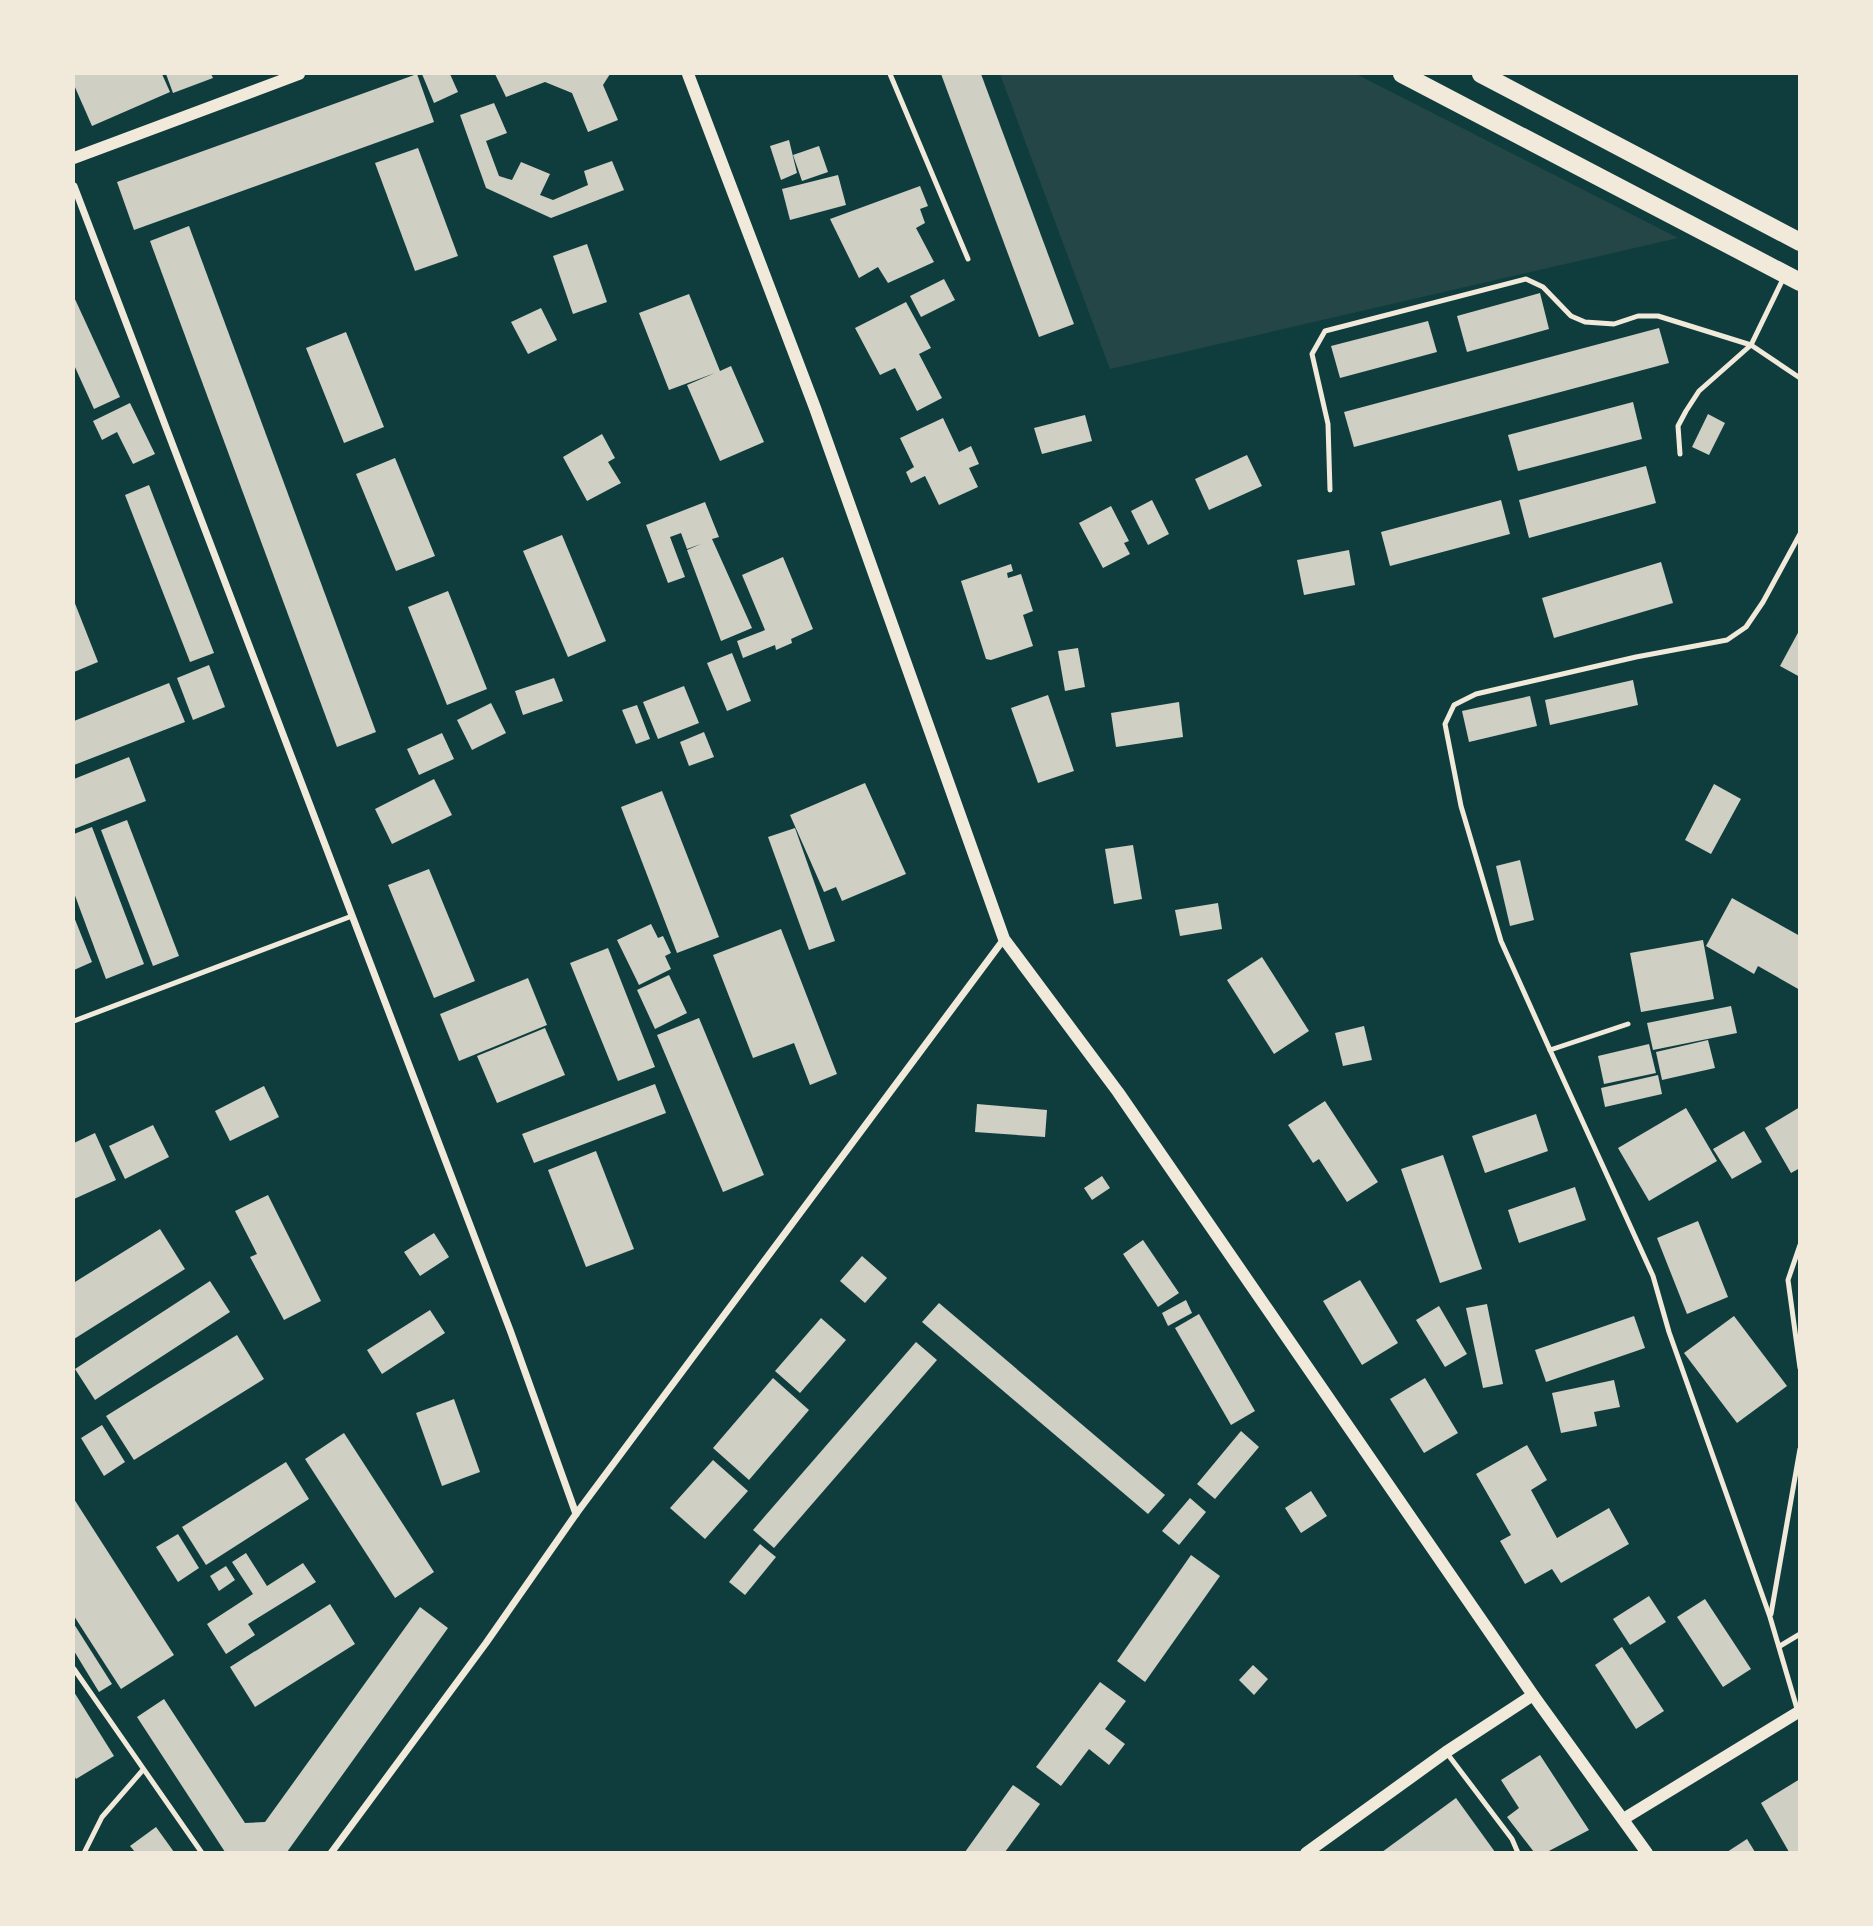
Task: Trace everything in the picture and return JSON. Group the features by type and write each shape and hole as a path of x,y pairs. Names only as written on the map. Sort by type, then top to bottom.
{"main road":[{"path":"1402,74 1793,278"},
{"path":"1481,74 1800,242"}],"street":[{"path":"74,158 299,74"},
{"path":"688,74 810,395 1004,939 1118,1092 1533,1695 1625,1818 1647,1853"},
{"path":"74,186 510,1330 576,1514"},
{"path":"331,1853 486,1643 576,1514 1004,939"},
{"path":"1306,1853 1446,1752 1533,1695"},
{"path":"1625,1818 1799,1711"}],"lane":[{"path":"890,74 968,259"},
{"path":"1680,454 1678,426 1699,391 1752,345 1793,278"},
{"path":"1330,490 1328,424 1312,354 1325,331 1526,279 1543,287 1571,316 1585,322 1614,324 1649,314 1752,345 1800,377"},
{"path":"1799,1711 1780,1646 1669,1332 1653,1276 1501,941 1461,806 1445,724 1454,705 1476,694 1636,657 1727,640 1746,627 1763,602 1800,534"},
{"path":"74,1021 352,916"},
{"path":"1550,1050 1628,1024"},
{"path":"1800,1245 1788,1280 1800,1368"},
{"path":"1770,1617 1800,1449"},
{"path":"1780,1646 1800,1634"},
{"path":"74,1670 142,1771 202,1853"},
{"path":"1446,1752 1512,1839 1518,1853"},
{"path":"84,1853 102,1817 142,1771"}],"shaded area":[{"path":"1000,74 1356,74 1678,238 1110,369"}],"building":[{"path":"74,74 162,74 170,92 92,126 74,85"},
{"path":"166,74 211,74 213,78 173,93"},
{"path":"417,74 434,122 134,230 117,182"},
{"path":"422,74 450,74 458,92 434,103"},
{"path":"495,74 610,74 603,85 618,120 588,132 572,93 545,82 506,97"},
{"path":"941,74 981,74 1074,324 1039,337"},
{"path":"494,103 507,133 486,141 499,176 512,180 521,162 550,174 540,195 553,200 588,185 584,171 612,161 624,190 551,218 486,188 460,115"},
{"path":"789,140 797,173 781,180 770,146"},
{"path":"819,146 828,172 802,181 793,155"},
{"path":"418,148 458,256 415,271 375,163"},
{"path":"838,175 846,205 790,220 782,189"},
{"path":"920,186 928,206 920,209 925,223 916,228 934,262 888,283 878,267 859,278 830,219"},
{"path":"189,226 376,732 337,747 150,241"},
{"path":"587,244 607,302 573,314 553,256"},
{"path":"944,279 955,300 921,317 910,296"},
{"path":"1540,293 1549,329 1467,352 1457,316"},
{"path":"689,294 720,371 731,366 764,442 720,461 687,385 715,373 669,390 639,313"},
{"path":"74,297 120,397 94,409 74,365"},
{"path":"906,302 931,348 919,354 942,398 917,411 895,368 880,375 855,328"},
{"path":"541,308 557,340 528,354 511,322"},
{"path":"1428,321 1437,352 1340,378 1331,346"},
{"path":"1659,328 1669,363 1354,447 1344,412"},
{"path":"346,332 384,427 344,443 306,348"},
{"path":"1633,402 1642,439 1518,471 1508,435"},
{"path":"130,403 155,454 133,464 117,432 102,440 93,421"},
{"path":"1708,414 1725,423 1709,455 1692,447"},
{"path":"1085,415 1092,441 1042,454 1034,428"},
{"path":"943,418 959,452 971,446 979,464 969,468 978,487 939,505 925,476 911,483 906,472 914,467 900,438"},
{"path":"602,434 615,458 608,462 621,483 587,501 563,457"},
{"path":"1247,455 1262,486 1209,510 1195,479"},
{"path":"395,458 435,556 396,571 356,474"},
{"path":"1646,466 1656,503 1529,538 1519,500"},
{"path":"149,485 214,653 190,662 125,495"},
{"path":"1152,500 1169,534 1148,545 1131,511"},
{"path":"1501,500 1510,534 1390,566 1381,532"},
{"path":"705,502 719,537 712,539 752,628 721,641 687,550 701,544 687,549 681,533 670,537 685,577 668,583 646,525"},
{"path":"1111,506 1129,541 1124,543 1130,554 1103,568 1079,523"},
{"path":"562,535 606,641 568,657 523,551"},
{"path":"1349,550 1355,585 1304,595 1297,560"},
{"path":"783,557 813,629 791,639 792,643 776,650 775,645 743,658 737,641 765,630 742,575"},
{"path":"1661,562 1673,603 1554,638 1542,598"},
{"path":"1011,564 1013,571 1007,573 1008,578 1021,574 1033,611 1023,615 1033,646 991,660 986,659 961,581"},
{"path":"448,591 487,689 447,705 408,607"},
{"path":"74,601 98,662 74,672"},
{"path":"1800,629 1800,677 1780,666"},
{"path":"1078,648 1085,687 1065,691 1058,651"},
{"path":"732,653 751,701 727,711 707,663"},
{"path":"209,665 225,707 193,720 177,678"},
{"path":"554,678 563,701 523,715 515,691"},
{"path":"1633,680 1638,705 1550,725 1545,700"},
{"path":"169,683 185,722 74,765 74,721"},
{"path":"684,686 699,723 658,739 643,702"},
{"path":"1048,695 1074,771 1038,783 1011,708"},
{"path":"1530,696 1537,726 1469,742 1462,711"},
{"path":"1179,702 1183,737 1116,747 1111,713"},
{"path":"491,703 506,733 472,750 457,720"},
{"path":"637,705 650,739 636,744 622,710"},
{"path":"704,732 714,757 689,766 680,742"},
{"path":"442,733 454,759 419,775 407,749"},
{"path":"129,757 146,801 74,829 74,779"},
{"path":"434,779 452,815 392,844 375,809"},
{"path":"865,783 906,874 842,901 836,887 824,892 790,815"},
{"path":"1714,784 1741,799 1711,854 1685,840"},
{"path":"662,791 719,937 677,953 621,807"},
{"path":"127,820 179,956 153,966 101,830"},
{"path":"92,827 144,964 106,979 74,893 74,834"},
{"path":"795,828 835,941 809,950 768,837"},
{"path":"1133,845 1142,899 1114,904 1105,849"},
{"path":"1520,860 1534,920 1510,926 1496,866"},
{"path":"429,869 475,981 434,998 388,885"},
{"path":"1732,898 1800,936 1800,990 1758,966 1754,974 1706,946"},
{"path":"1218,903 1222,929 1180,936 1175,910"},
{"path":"74,917 92,962 74,970"},
{"path":"651,924 658,938 663,936 671,953 665,956 671,969 639,985 617,940"},
{"path":"781,929 837,1074 810,1085 794,1043 753,1058 713,955"},
{"path":"1703,940 1714,999 1641,1012 1630,953"},
{"path":"608,948 655,1067 618,1081 570,963"},
{"path":"1262,957 1309,1031 1274,1054 1227,980"},
{"path":"669,975 687,1013 655,1029 637,990"},
{"path":"528,978 547,1025 459,1061 440,1014"},
{"path":"1731,1006 1737,1033 1653,1050 1647,1023"},
{"path":"699,1018 764,1175 723,1192 657,1035"},
{"path":"1364,1026 1372,1060 1343,1066 1335,1033"},
{"path":"545,1028 565,1075 497,1103 477,1056"},
{"path":"1708,1040 1715,1068 1662,1080 1656,1052"},
{"path":"1649,1044 1656,1073 1604,1084 1598,1056"},
{"path":"1658,1075 1662,1094 1605,1107 1601,1088"},
{"path":"655,1084 666,1113 534,1163 522,1134"},
{"path":"264,1086 279,1117 230,1141 215,1111"},
{"path":"1325,1101 1378,1182 1347,1202 1319,1159 1313,1163 1288,1125"},
{"path":"977,1104 1047,1110 1045,1137 975,1132"},
{"path":"1800,1107 1800,1168 1791,1173 1765,1128"},
{"path":"1686,1108 1717,1161 1649,1201 1618,1148"},
{"path":"1536,1114 1548,1151 1485,1173 1472,1136"},
{"path":"153,1125 169,1157 125,1179 109,1146"},
{"path":"1744,1131 1762,1162 1732,1179 1713,1149"},
{"path":"95,1133 116,1180 74,1199 74,1143"},
{"path":"596,1151 634,1249 586,1267 548,1170"},
{"path":"1443,1155 1482,1269 1440,1283 1401,1169"},
{"path":"1102,1176 1110,1188 1092,1200 1084,1188"},
{"path":"1575,1187 1586,1220 1519,1243 1508,1210"},
{"path":"268,1195 321,1301 284,1320 250,1257 257,1254 235,1211"},
{"path":"1698,1221 1728,1297 1687,1314 1657,1238"},
{"path":"160,1229 185,1269 74,1339 74,1279 75,1282"},
{"path":"434,1233 449,1257 420,1276 404,1252"},
{"path":"1143,1240 1179,1293 1158,1307 1123,1254"},
{"path":"862,1256 887,1278 865,1303 840,1281"},
{"path":"1360,1280 1398,1343 1362,1365 1323,1301"},
{"path":"210,1281 230,1312 95,1400 75,1369"},
{"path":"1186,1300 1192,1313 1168,1326 1162,1313"},
{"path":"939,1303 1165,1495 1148,1514 922,1322"},
{"path":"1487,1304 1503,1384 1483,1388 1466,1308"},
{"path":"1439,1306 1467,1354 1445,1367 1416,1320"},
{"path":"430,1310 445,1333 382,1374 367,1350"},
{"path":"1199,1314 1255,1411 1231,1425 1175,1328"},
{"path":"1634,1316 1645,1348 1546,1382 1535,1350"},
{"path":"1734,1316 1787,1386 1737,1423 1684,1353"},
{"path":"821,1318 846,1340 800,1393 775,1371"},
{"path":"237,1335 264,1379 134,1460 106,1416"},
{"path":"916,1342 937,1360 774,1548 753,1530"},
{"path":"773,1378 809,1410 749,1480 713,1448"},
{"path":"1425,1378 1458,1433 1424,1453 1390,1399"},
{"path":"1614,1380 1620,1407 1594,1412 1597,1426 1561,1433 1552,1393"},
{"path":"454,1399 480,1472 442,1486 416,1413"},
{"path":"102,1425 125,1462 104,1476 81,1438"},
{"path":"1241,1431 1259,1447 1215,1499 1197,1484"},
{"path":"344,1433 434,1572 395,1598 305,1459"},
{"path":"1527,1445 1547,1480 1531,1490 1557,1538 1609,1508 1629,1544 1561,1583 1552,1569 1525,1584 1500,1541 1511,1535 1476,1474"},
{"path":"713,1460 748,1491 705,1539 670,1508"},
{"path":"286,1462 309,1499 206,1565 182,1527"},
{"path":"1311,1491 1327,1516 1301,1533 1285,1508"},
{"path":"1190,1498 1206,1512 1179,1545 1162,1531"},
{"path":"74,1499 174,1655 121,1689 74,1616"},
{"path":"178,1534 199,1568 178,1582 156,1547"},
{"path":"760,1544 776,1557 745,1595 729,1582"},
{"path":"246,1553 267,1586 303,1563 316,1582 248,1624 255,1635 226,1654 207,1624 253,1594 232,1562"},
{"path":"1191,1555 1220,1576 1145,1682 1117,1661"},
{"path":"226,1566 235,1580 219,1591 210,1576"},
{"path":"1649,1596 1666,1622 1630,1645 1613,1619"},
{"path":"1705,1599 1751,1669 1723,1687 1677,1617"},
{"path":"330,1604 355,1644 255,1707 230,1667"},
{"path":"420,1607 448,1628 287,1852 225,1852 137,1717 164,1699 245,1823 265,1822"},
{"path":"74,1624 112,1684 99,1692 74,1651"},
{"path":"1622,1647 1664,1711 1636,1729 1595,1665"},
{"path":"1253,1665 1268,1679 1254,1695 1239,1680"},
{"path":"1100,1682 1126,1701 1105,1729 1125,1744 1109,1765 1089,1749 1061,1786 1036,1767"},
{"path":"74,1692 114,1756 76,1779 74,1775"},
{"path":"1540,1755 1589,1830 1547,1852 1534,1852 1507,1817 1519,1808 1501,1780"},
{"path":"1800,1779 1800,1852 1789,1852 1761,1803"},
{"path":"1013,1785 1040,1804 1005,1852 965,1852"},
{"path":"1456,1798 1495,1852 1382,1852"},
{"path":"156,1827 174,1852 135,1852 130,1846"},
{"path":"1747,1839 1755,1852 1727,1852"}]}
